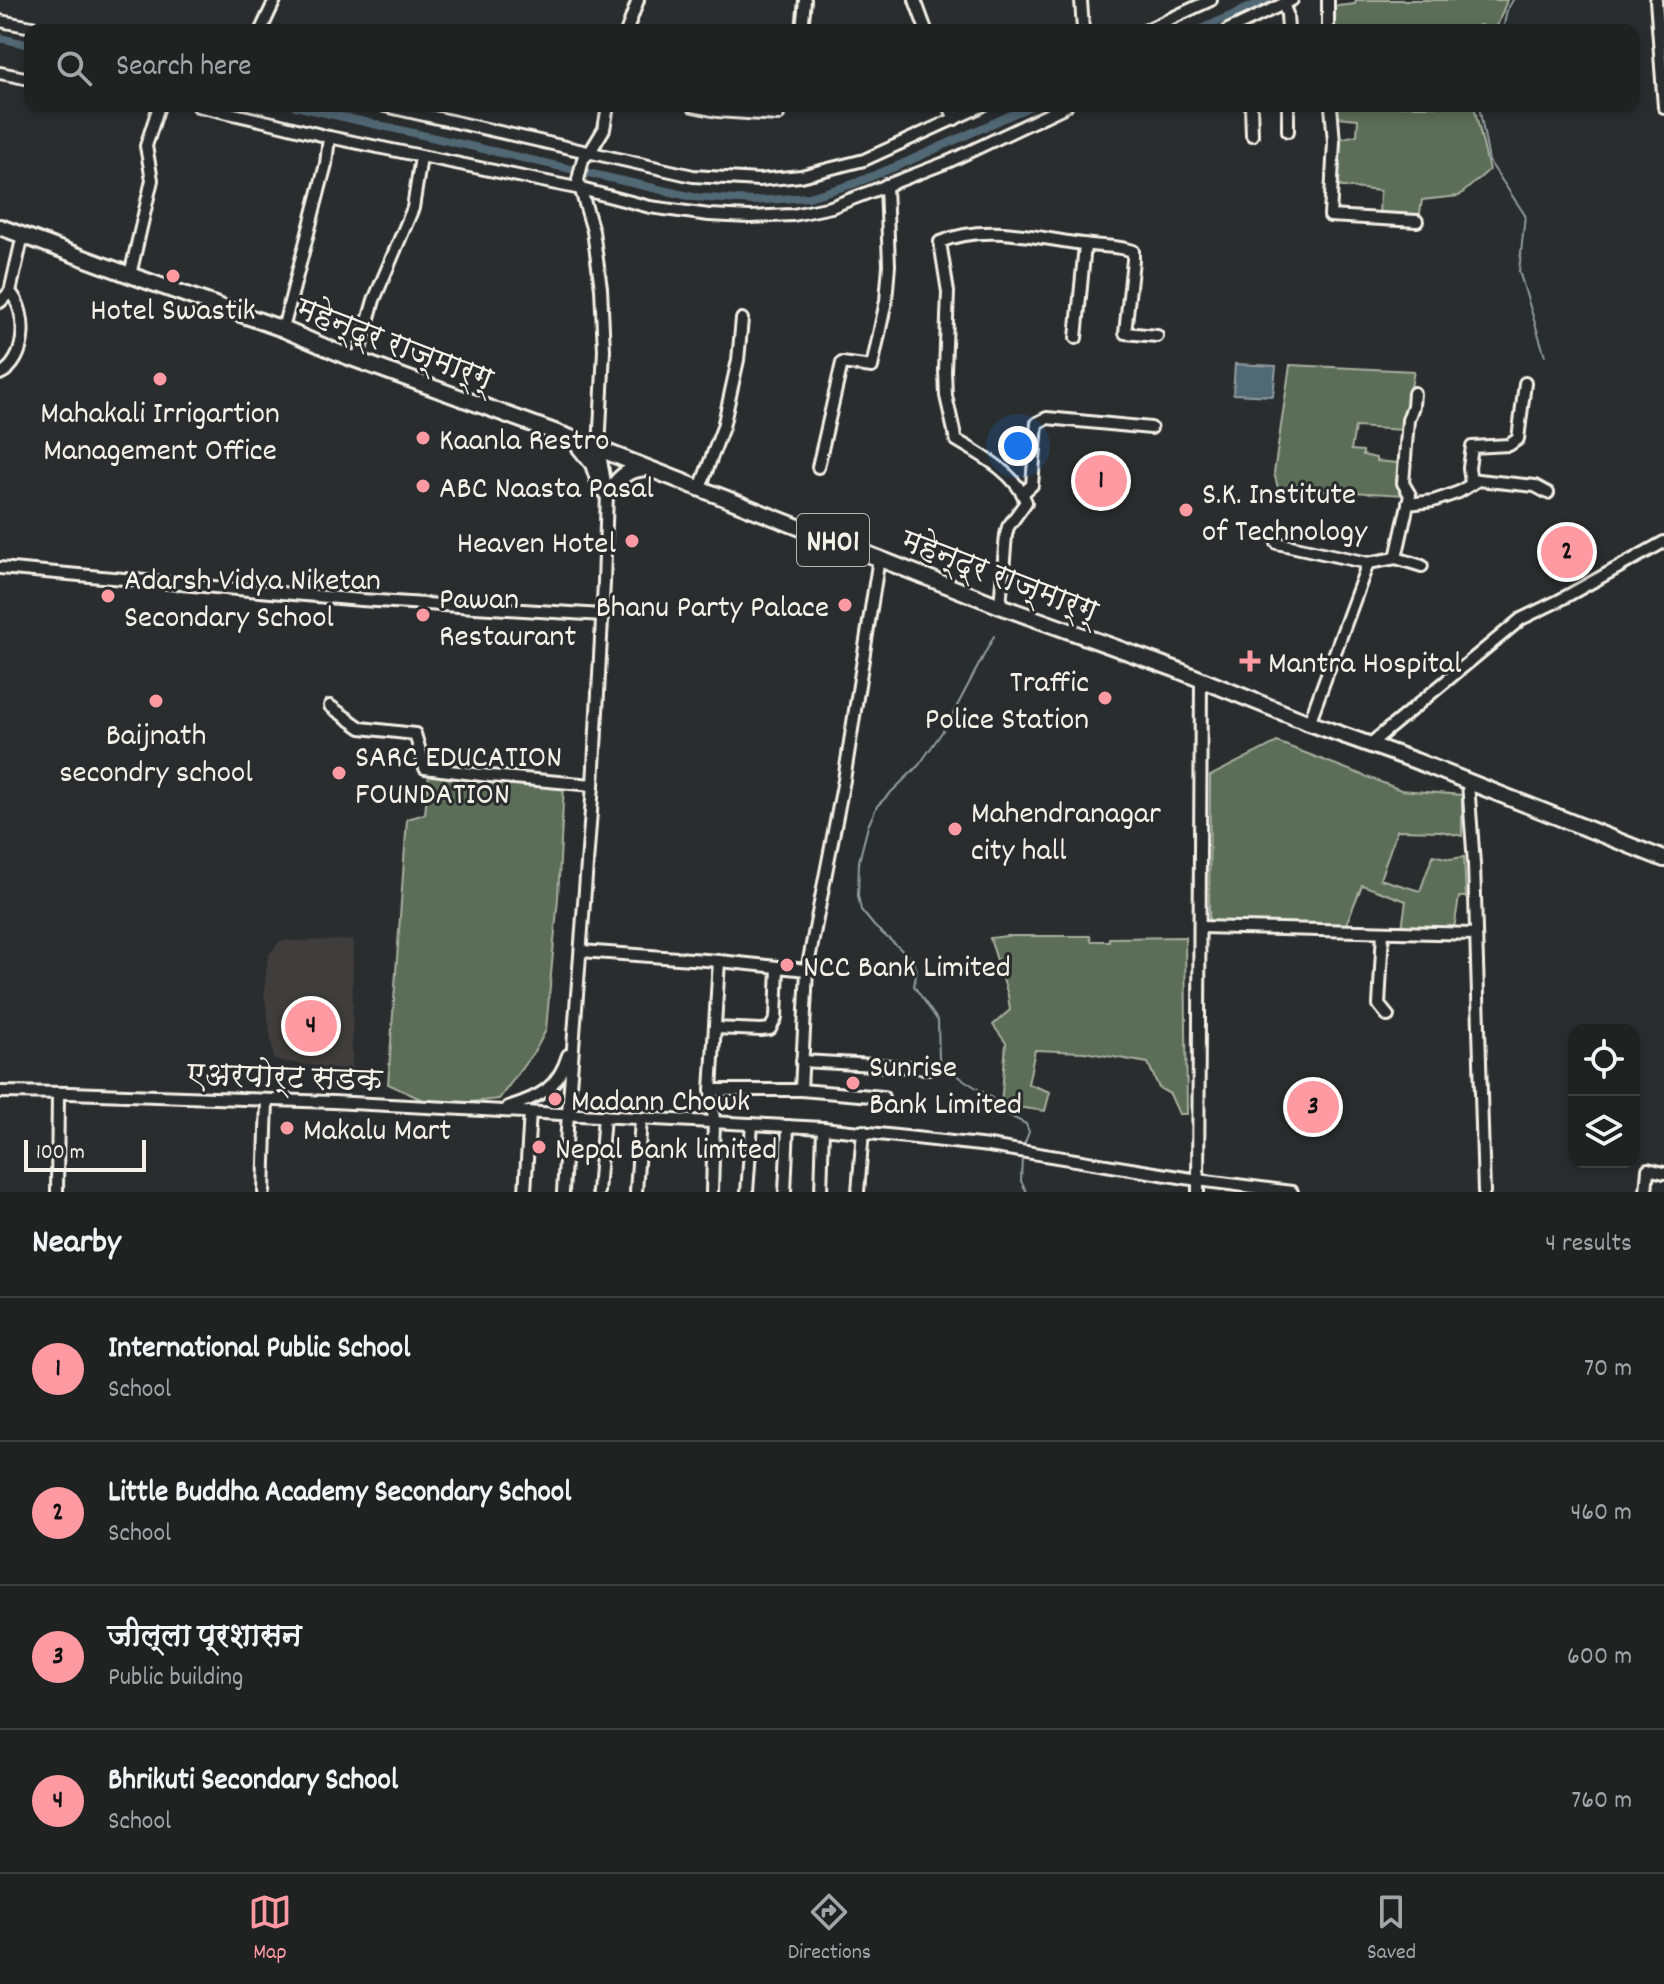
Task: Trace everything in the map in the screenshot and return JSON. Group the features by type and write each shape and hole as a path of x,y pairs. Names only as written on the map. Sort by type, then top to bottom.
{"highway":[{"name":"महेन्द्र राज्मार्ग्","path":"0,227 283,329 357,360 650,468 1000,606 1175,669 1664,859"},
{"path":"571,438 593,464 607,494 623,474 634,469 650,468"}],"street":[{"path":"264,24 275,0"},
{"path":"629,24 638,0"},
{"path":"803,24 805,0"},
{"path":"915,0 924,24"},
{"path":"1081,0 1083,24"},
{"path":"1328,0 1328,24"},
{"path":"1656,0 1664,107"},
{"path":"1159,24 1207,1"},
{"path":"1250,24 1288,2"},
{"path":"1288,2 1288,24"},
{"path":"0,21 24,26"},
{"path":"0,73 24,78"},
{"path":"130,275 152,180 146,146 157,112"},
{"path":"224,112 421,157 580,184 650,207 750,217 793,215 831,207 950,161 1053,112"},
{"path":"412,112 693,176 759,180 801,176 864,160 970,112"},
{"path":"563,1192 593,785 607,494 599,449 604,350 601,288 593,231 580,184 581,164 604,129 607,112"},
{"path":"732,112 778,115"},
{"path":"952,112 955,119"},
{"path":"1251,112 1252,135"},
{"path":"1288,112 1288,131"},
{"path":"1332,112 1334,142 1330,216 1417,221"},
{"path":"283,329 326,164 329,137"},
{"path":"357,360 374,300 413,208 421,157"},
{"path":"818,467 842,363 872,367 886,301 889,265 886,185"},
{"path":"1000,606 1008,527 1026,502 1023,493 996,464 956,440 946,396 948,292 940,242 954,236 1010,232 1133,251 1125,333 1157,336"},
{"path":"0,302 10,292 23,235"},
{"path":"1076,338 1085,245"},
{"path":"0,374 9,368 17,354 23,332 22,315 17,300 10,292"},
{"path":"700,488 723,427 738,360 742,319"},
{"path":"1471,483 1469,468 1472,447 1509,445 1518,439 1525,383"},
{"path":"1396,558 1410,495 1403,483 1408,420 1414,393"},
{"path":"1023,493 1032,485 1037,423 1047,418 1151,428"},
{"path":"1408,504 1433,501 1459,492 1478,480 1535,486 1548,493"},
{"path":"1369,745 1521,619 1664,542"},
{"path":"1277,543 1368,563 1396,558 1422,566"},
{"path":"801,1090 807,970 844,780 879,558"},
{"path":"1309,723 1368,563"},
{"path":"0,568 361,600 603,615"},
{"path":"1198,1186 1201,680"},
{"path":"330,706 361,728 415,734 425,768 593,785"},
{"path":"1468,783 1474,864 1484,1192"},
{"path":"1200,927 1475,934"},
{"path":"1383,932 1379,1005 1388,1016"},
{"path":"581,951 807,970"},
{"path":"712,1192 714,1121 711,1090 719,961"},
{"path":"715,1028 770,1029 776,1018 778,967"},
{"path":"499,1110 547,1090 563,1071 573,1038"},
{"path":"802,1061 929,1068"},
{"path":"711,1090 801,1090 883,1097"},
{"name":"एअरपोर्ट सडक","path":"0,1092 333,1102 863,1131 989,1146 1198,1186 1292,1192"},
{"path":"57,1192 58,1094"},
{"path":"264,1192 267,1101"},
{"path":"525,1192 530,1112"},
{"path":"598,1192 604,1116"},
{"path":"636,1192 641,1119"},
{"path":"747,1192 752,1124"},
{"path":"785,1192 788,1126"},
{"path":"821,1192 823,1128"},
{"path":"858,1192 863,1131"},
{"path":"1646,1192 1648,1169 1664,1173"}],"shaded area":[{"path":"353,940 352,1071 274,1060 264,991 268,956 280,941"}],"green space":[{"path":"1356,0 1507,0 1498,24 1331,24 1330,7 1355,4"},
{"path":"1336,112 1475,112 1489,170 1459,196 1422,200 1419,219 1379,216 1380,191 1335,186 1339,139 1357,135 1358,119 1336,117"},
{"path":"1290,365 1414,371 1403,430 1355,427 1351,450 1363,451 1363,455 1376,458 1376,461 1398,463 1405,495 1278,488 1274,473"},
{"path":"1277,742 1401,790 1462,795 1462,836 1440,831 1397,830 1380,879 1420,891 1433,855 1450,859 1464,857 1466,897 1459,897 1454,929 1402,928 1406,901 1362,885 1345,927 1209,921 1210,776"},
{"path":"429,773 564,785 546,1030 536,1049 499,1099 442,1105 429,1103 388,1084 407,819 425,814"},
{"path":"1090,936 1091,941 1185,937 1187,1114 1179,1114 1170,1094 1159,1088 1148,1063 1084,1052 1035,1050 1028,1084 1050,1092 1045,1111 1001,1105 1006,1043 993,1025 1010,1010 990,938"}],"water":[{"path":"1235,364 1276,366 1273,396 1233,394"}],"waterway":[{"path":"1212,24 1266,0"},
{"path":"1504,24 1513,0"},
{"path":"0,38 24,44"},
{"path":"321,112 693,197 753,201 809,197 853,184 1018,112"},
{"path":"1480,112 1489,161 1525,215 1519,271 1545,356"},
{"path":"994,636 947,725 919,765 877,806 859,861 858,896 861,910 875,927 912,959 917,970 914,986 938,1021 939,1059 944,1067 992,1098 1004,1113 1026,1124 1029,1132 1024,1145"},
{"path":"1022,1157 1021,1181 1027,1192"}],"place":[{"name":"Hotel Swastik","path":"173,276"},
{"name":"Mahakali Irrigartion Management Office","path":"160,379"},
{"name":"Kaanla Restro","path":"423,438"},
{"name":"International Public School","path":"1101,481"},
{"name":"ABC Naasta Pasal","path":"423,486"},
{"name":"S.K. Institute of Technology","path":"1186,510"},
{"name":"Heaven Hotel","path":"632,541"},
{"name":"Little Buddha Academy Secondary School","path":"1567,552"},
{"name":"Adarsh Vidya Niketan Secondary School","path":"108,596"},
{"name":"Bhanu Party Palace","path":"845,605"},
{"name":"Pawan Restaurant","path":"423,615"},
{"name":"Mantra Hospital","path":"1250,661"},
{"name":"Traffic Police Station","path":"1105,698"},
{"name":"Baijnath secondry school","path":"156,701"},
{"name":"SARC EDUCATION FOUNDATION","path":"339,773"},
{"name":"Mahendranagar city hall","path":"955,829"},
{"name":"NCC Bank Limited","path":"787,965"},
{"name":"Bhrikuti Secondary School","path":"311,1026"},
{"name":"Sunrise Bank Limited","path":"853,1083"},
{"name":"Madann Chowk","path":"555,1099"},
{"name":"जील्ला प्रशासन","path":"1313,1107"},
{"name":"Makalu Mart","path":"287,1128"},
{"name":"Nepal Bank limited","path":"539,1147"}]}
